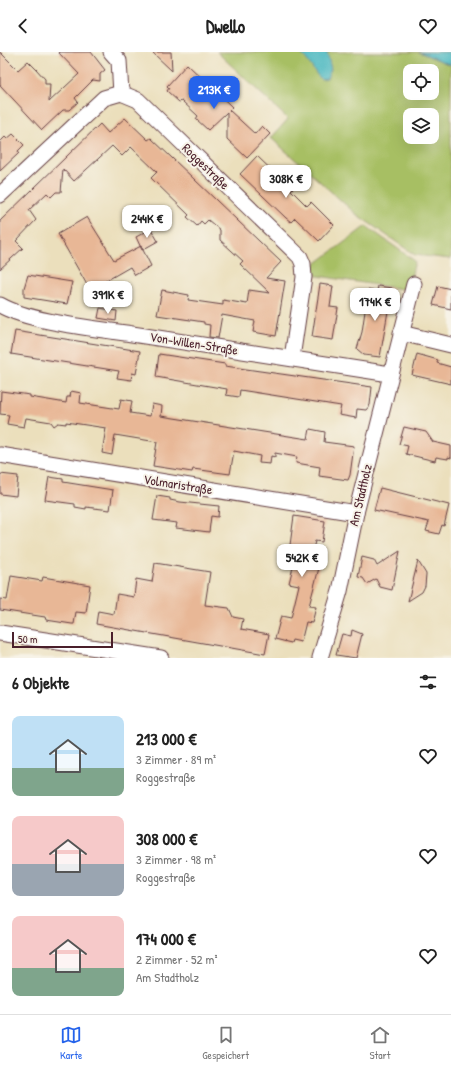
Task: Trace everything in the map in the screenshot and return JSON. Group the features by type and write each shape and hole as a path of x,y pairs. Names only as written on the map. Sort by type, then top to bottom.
{"street":[{"path":"0,195 104,98 121,93 119,61 111,52"},
{"name":"Roggestraße","path":"121,93 138,100 300,257 303,264 304,277 292,358"},
{"name":"Am Stadtholz","path":"320,658 340,591 356,513 414,284"},
{"name":"Von-Willen-Straße","path":"0,305 11,312 54,321 390,374"},
{"path":"401,333 451,345"},
{"name":"Volmaristraße","path":"0,455 356,513"},
{"path":"0,633 161,658"}],"green space":[{"path":"217,52 419,52 451,65 451,259 415,255 356,214 271,138 288,119"},
{"path":"366,226 415,261 408,290 312,275 314,265"}],"water":[{"path":"299,52 327,52 331,69 327,78 321,79"},
{"path":"419,52 451,52 451,65"}],"building":[{"path":"0,52 18,70 28,61 36,69 45,79 45,84 50,84 49,102 79,74 58,52 91,52 105,70 100,74 100,81 93,80 75,98 78,102 69,110 63,110 42,130 0,85"},
{"path":"152,52 171,52 172,71"},
{"path":"187,64 232,107 229,110 255,134 262,126 270,134 247,158 227,139 227,112 208,130 196,119 198,116 182,101 179,102 167,91 169,88 167,86"},
{"path":"125,118 148,140 151,138 281,262 266,278 285,281 276,336 253,332 255,321 222,315 218,338 209,337 210,325 204,324 204,322 157,315 162,290 189,295 188,300 223,305 223,300 247,304 249,290 270,293 240,264 243,261 220,240 220,230 208,220 204,224 201,221 197,226 187,217 189,215 151,178 157,172 131,147 122,156 112,146 74,181 63,169 61,192 56,192 51,197 47,193 29,210 36,220 16,241 23,248 0,269 0,221 100,124 108,133"},
{"path":"13,134 24,145 18,151 19,153 0,171 0,142 5,137 7,139"},
{"path":"257,156 284,182 286,180 294,187 291,190 307,206 311,202 334,225 319,241 295,218 291,222 286,218 240,174"},
{"path":"87,217 114,260 141,246 151,266 135,275 130,267 90,290 58,234"},
{"path":"151,229 158,241 142,250 136,237"},
{"path":"28,275 72,282 67,304 24,297 24,288"},
{"path":"320,284 333,286 330,307 338,308 333,340 312,337"},
{"path":"378,286 392,288 380,357 364,355 357,349 362,332 368,290 377,292"},
{"path":"438,286 451,289 451,309 433,305"},
{"path":"100,308 117,311 116,321 98,318"},
{"path":"15,331 140,351 136,374 132,373 131,380 117,378 119,371 11,354"},
{"path":"159,354 225,364 225,366 372,387 370,405 366,410 357,409 356,418 339,415 341,406 240,390 239,397 226,395 227,389 156,377"},
{"path":"417,354 438,360 437,363 451,367 451,384 412,375"},
{"path":"1,391 30,395 30,397 66,403 67,397 70,397 71,391 81,393 80,403 119,409 121,399 132,401 130,413 150,416 152,404 162,406 161,416 308,439 310,429 325,432 324,442 354,446 350,475 348,480 319,476 320,467 296,463 297,457 275,453 275,457 271,456 270,464 259,463 260,456 234,451 230,474 193,469 192,472 153,466 157,442 115,435 112,455 102,453 106,428 66,422 66,424 58,423 54,426 51,422 26,418 24,427 7,424 9,415 0,414"},
{"path":"404,427 426,432 433,442 451,446 451,458 436,457 435,461 406,454 408,446 399,444"},
{"path":"0,474 18,476 16,496 0,494"},
{"path":"49,477 63,479 63,482 113,490 110,510 86,507 86,509 75,507 75,504 45,500"},
{"path":"380,488 449,505 444,526 442,525 439,534 426,531 429,522 374,510"},
{"path":"157,496 170,498 170,500 180,502 219,506 218,517 211,516 209,532 176,528 177,523 153,520"},
{"path":"294,516 325,521 322,542 315,541 310,562 320,564 309,606 316,607 312,623 306,622 301,642 292,640 291,643 275,639 281,616 291,618 299,585 289,583 298,547 290,545"},
{"path":"400,551 392,590 380,587 376,579 367,584 363,578 358,577 362,557 374,560 377,566"},
{"path":"418,561 426,574 425,586 422,592 408,601"},
{"path":"155,563 210,572 205,605 229,608 233,617 243,619 241,629 269,634 265,654 96,624 98,611 114,614 117,594 134,597 136,579 152,582"},
{"path":"11,576 42,581 43,577 90,585 86,613 76,612 74,624 72,624 46,620 45,617 0,610 0,599 7,600"},
{"path":"352,630 362,634 356,658 336,655 342,634 351,636"}]}
